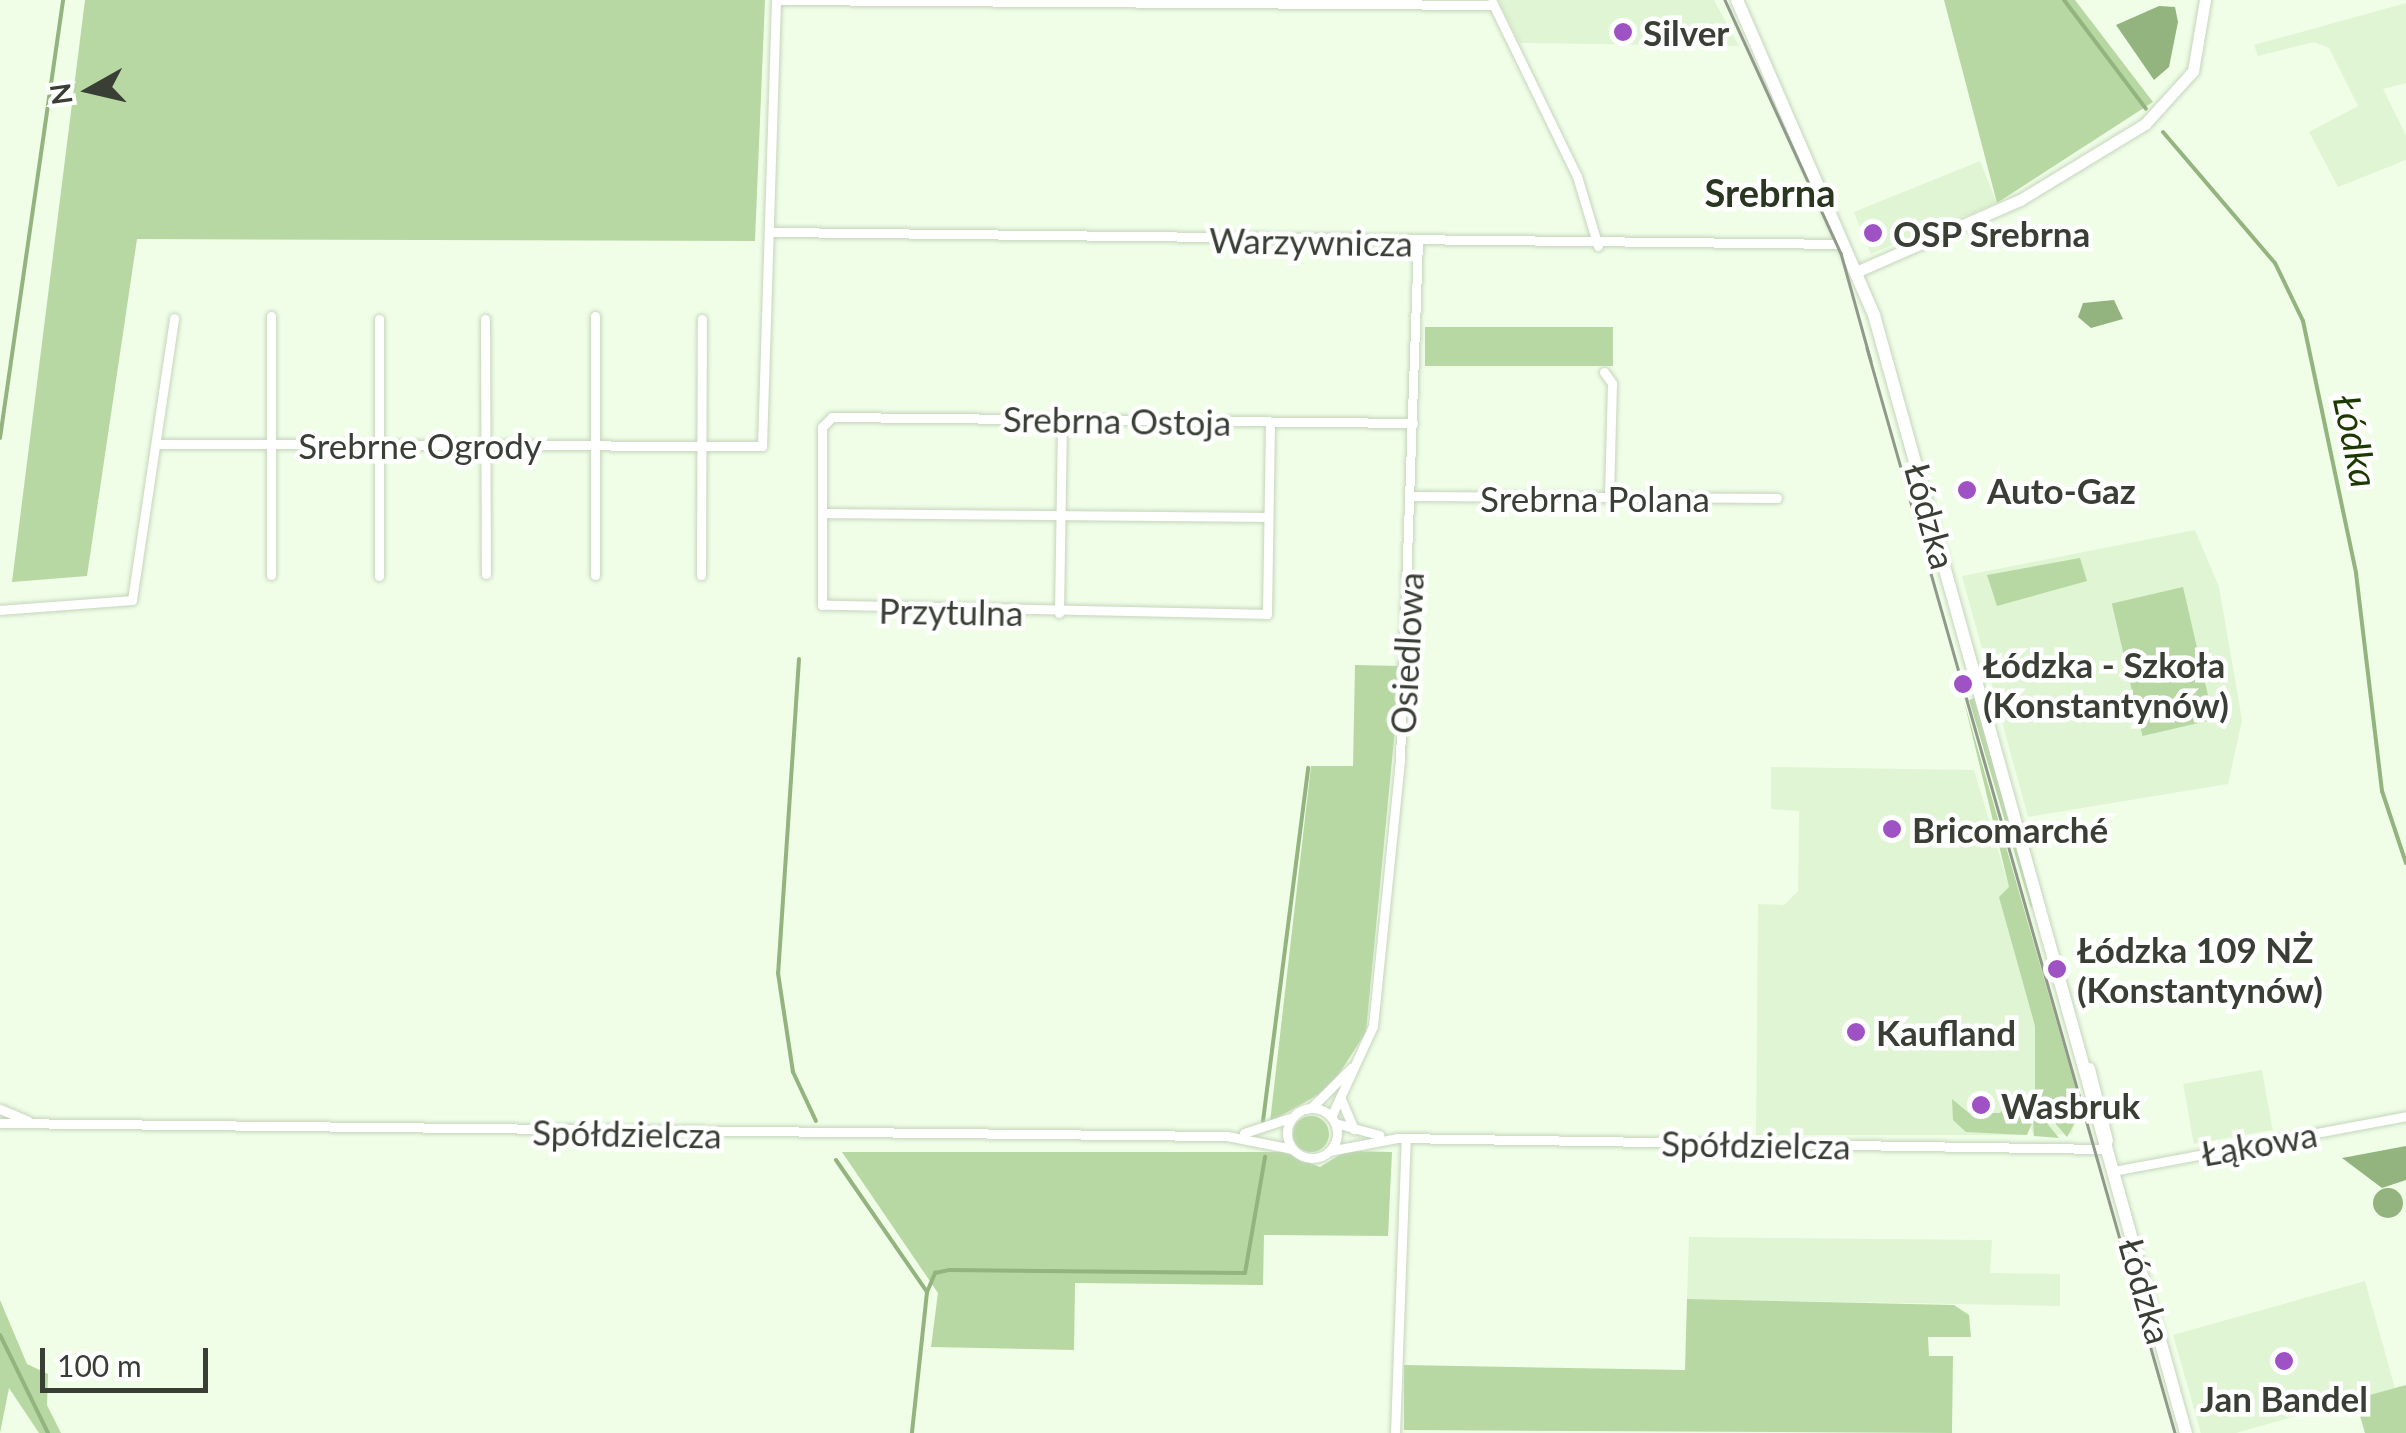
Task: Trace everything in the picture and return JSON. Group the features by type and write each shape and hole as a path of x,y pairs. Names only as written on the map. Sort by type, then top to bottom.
{"main road":[{"name":"Łódzka","path":"1737,0 1858,271 2079,1048 2104,1108 2107,1148 2186,1433"}],"street":[{"path":"773,232 776,0 1492,2 1577,176 1598,246"},
{"path":"1858,271 2020,200 2145,124 2193,71 2205,0"},
{"name":"Warzywnicza","path":"773,232 1598,246 1848,243"},
{"name":"Srebrne Ogrody","path":"156,444 764,444 773,232"},
{"name":"Osiedlowa","path":"1333,1120 1374,1016 1402,732 1418,242"},
{"path":"271,316 272,574"},
{"path":"595,316 596,574"},
{"path":"0,610 130,604 174,318"},
{"path":"378,576 379,318"},
{"path":"486,318 486,574"},
{"path":"701,575 702,318"},
{"path":"1604,372 1612,383 1610,498"},
{"path":"1060,613 1062,420"},
{"name":"Srebrna Ostoja","path":"824,422 1413,424"},
{"name":"Przytulna","path":"824,422 824,609 1267,614 1268,517"},
{"path":"822,513 1268,517 1270,422"},
{"name":"Srebrna Polana","path":"1412,496 1777,498"},
{"name":"Osiedlowa","path":"1310,1108 1359,1058"},
{"path":"1340,1099 1356,1131"},
{"path":"1226,1136 1310,1108 1356,1131 1401,1138"},
{"path":"0,1110 28,1121"},
{"path":"1292,1148 1294,1115"},
{"name":"Łąkowa","path":"2113,1170 2406,1116"},
{"path":"1329,1151 1333,1120"},
{"name":"Spółdzielcza","path":"0,1123 1226,1136"},
{"path":"1226,1136 1292,1148 1310,1158 1401,1138"},
{"path":"1395,1433 1401,1138"},
{"name":"Spółdzielcza","path":"1401,1138 2107,1148"}],"shaded area":[{"path":"85,0 765,0 755,241 137,239 87,576 12,582"},
{"name":"Silver","path":"1498,0 1714,0 1739,46 1520,43"},
{"path":"1944,0 2075,0 2153,102 1997,203"},
{"path":"2406,3 2406,83 2383,89 2406,135 2406,160 2338,187 2309,132 2358,106 2329,48 2314,42 2258,56 2254,45"},
{"path":"2159,6 2175,7 2178,22 2169,67 2154,80 2116,25"},
{"path":"1980,161 1997,203 1871,254 1854,212"},
{"path":"2114,300 2123,319 2091,328 2078,317 2083,303"},
{"path":"1425,327 1613,327 1613,366 1425,366"},
{"path":"2195,530 2219,587 2242,720 2228,784 2028,817 1962,576"},
{"path":"2080,558 2087,581 1997,606 1987,575"},
{"path":"2183,587 2214,720 2142,736 2112,603"},
{"path":"1355,665 1401,666 1366,1032 1330,1088 1270,1122 1311,766 1353,766"},
{"path":"1975,698 2033,906 2031,908 1969,700"},
{"path":"1964,701 2082,1110 2067,1137 2035,1100 2035,1026 1999,897 2009,887"},
{"path":"1771,767 1974,770 2077,1112 2072,1134 2034,1136 2028,1121 2027,1135 1756,1135 1758,904 1784,905 1798,891 1799,811 1771,809"},
{"path":"2262,1070 2273,1130 2194,1144 2183,1084"},
{"path":"1952,1099 1969,1113 2000,1113 2010,1100 2011,1108 2027,1109 2028,1100 2059,1138 2034,1136 2033,1121 2027,1135 1966,1132 1953,1120"},
{"path":"1311,1116 1324,1121 1329,1134 1324,1147 1311,1152 1298,1147 1293,1134 1298,1121"},
{"path":"2406,1146 2406,1180 2382,1188 2342,1158"},
{"path":"1346,1151 1392,1152 1388,1236 1264,1235 1263,1285 1075,1283 1074,1350 931,1347 938,1293 842,1152 1283,1152 1320,1167"},
{"path":"2388,1188 2399,1192 2403,1203 2399,1214 2388,1218 2377,1214 2373,1203 2377,1192"},
{"path":"1689,1237 1992,1240 1990,1273 2060,1274 2060,1306 1687,1299"},
{"name":"Jan Bandel","path":"2365,1281 2395,1388 2236,1433 2201,1433 2173,1335"},
{"path":"1687,1299 1954,1305 1969,1315 1971,1337 1928,1337 1929,1356 1953,1356 1952,1433 1404,1430 1404,1365 1685,1370"},
{"path":"0,1300 27,1364 48,1374 47,1405 61,1433 39,1433 9,1388 0,1433"},
{"path":"2406,1385 2406,1433 2365,1433 2355,1399"}],"waterway":[{"path":"0,438 63,0"},
{"name":"Łódka","path":"2064,0 2146,109"},
{"name":"Łódka","path":"2163,132 2275,263 2303,321 2356,573 2382,791 2406,863"},
{"path":"799,659 778,973 793,1072 816,1121"},
{"path":"1263,1121 1308,768"},
{"path":"927,1292 935,1273 949,1270 1245,1273 1265,1157"},
{"path":"836,1160 927,1292 912,1433"},
{"path":"0,1335 48,1433"}],"tram line":[{"path":"1725,0 1841,253 1871,361"},
{"path":"1867,348 2175,1433"}],"place":[{"name":"Silver","path":"1623,32"},
{"name":"OSP Srebrna","path":"1873,233"},
{"name":"Auto-Gaz","path":"1967,490"},
{"name":"Łódzka - Szkoła (Konstantynów)","path":"1963,684"},
{"name":"Bricomarché","path":"1892,829"},
{"name":"Łódzka 109 NŻ (Konstantynów)","path":"2057,969"},
{"name":"Kaufland","path":"1856,1032"},
{"name":"Wasbruk","path":"1981,1105"},
{"name":"Jan Bandel","path":"2284,1361"}],"district":[{"name":"Srebrna","path":"1770,193"}]}
